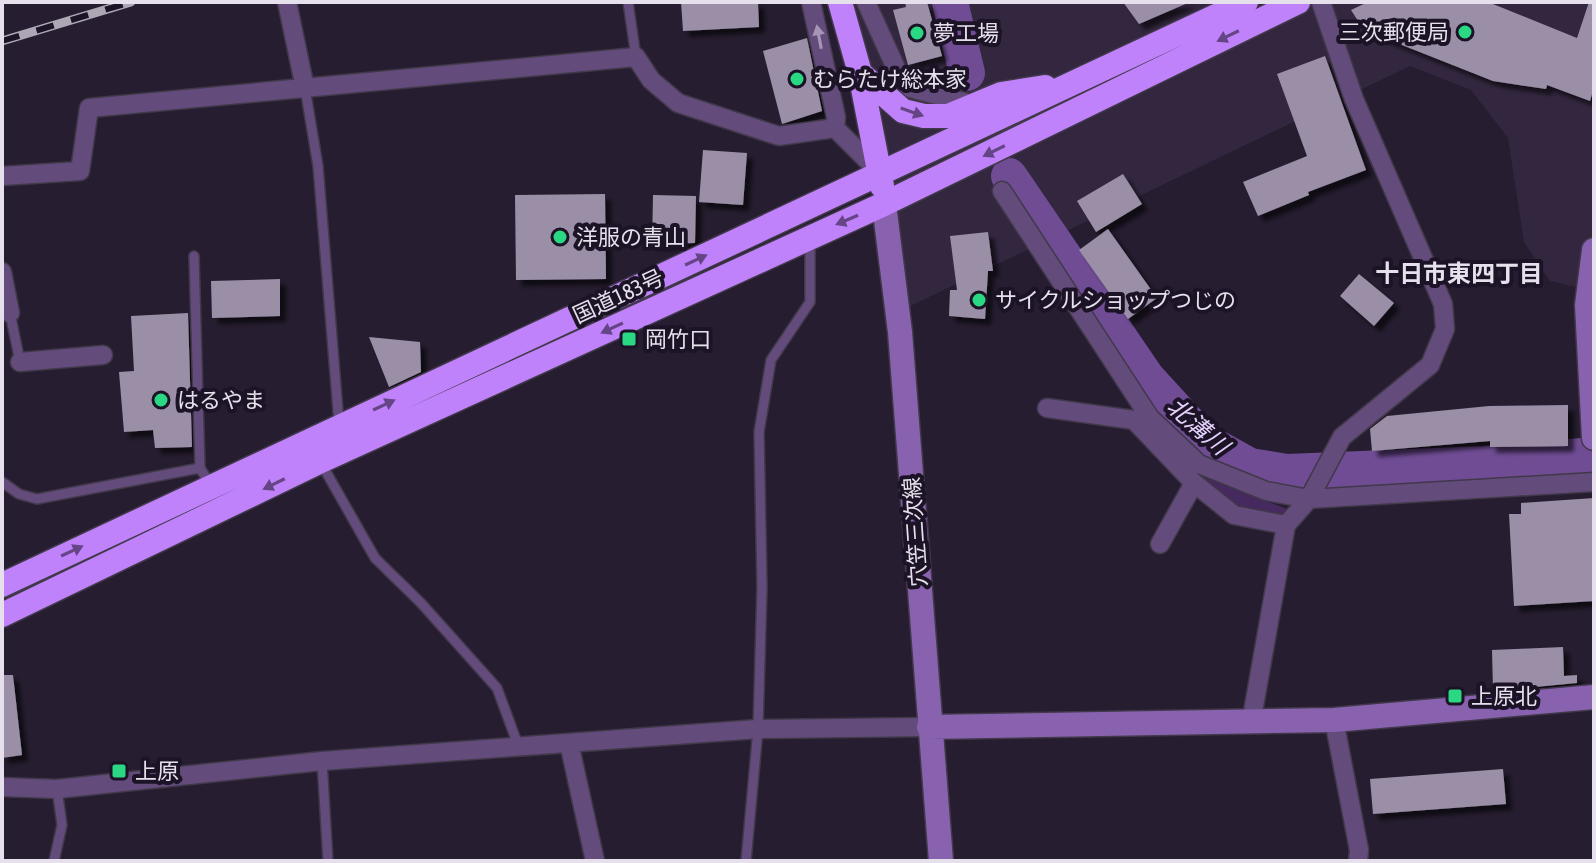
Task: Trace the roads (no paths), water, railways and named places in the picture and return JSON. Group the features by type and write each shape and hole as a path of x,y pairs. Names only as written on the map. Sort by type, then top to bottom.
{"highway":[{"path":"840,2 860,73 881,174 884,204"},
{"name":"国道183号","path":"2,585 205,476 316,451 340,426 1246,2"},
{"name":"国道183号","path":"2,615 316,451 884,204 1298,2"},
{"path":"860,73 903,111 924,116 948,116 1001,94 1073,83"}],"street":[{"path":"287,2 305,88"},
{"path":"811,2 836,117 835,128"},
{"path":"866,2 900,77 910,88 975,105"},
{"path":"1251,723 1286,525 1309,499 1342,437 1430,365 1445,329 1443,304 1354,99 1321,2"},
{"path":"2,176 80,171 89,108 636,57 651,80 678,103 779,136 835,128"},
{"path":"835,128 881,174"},
{"path":"1002,191 1150,418 1199,464 1266,491 1309,499 1594,482"},
{"name":"穴笠三次線","path":"884,204 900,332 941,861"},
{"path":"1594,250 1587,305 1594,438"},
{"path":"2,272 10,313"},
{"path":"20,362 103,355"},
{"path":"1047,408 1134,420 1194,483 1234,515 1286,525"},
{"path":"1160,544 1194,483"},
{"path":"2,787 57,789 322,761 758,729 895,730 1334,720 1594,697"},
{"path":"1334,720 1359,850 1358,861"},
{"path":"569,743 595,861"}],"lane":[{"path":"628,2 636,57"},
{"path":"305,88 318,166 340,426"},
{"path":"746,861 758,729 762,587 759,432 771,360 810,302 810,236"},
{"path":"2,482 19,494 37,499 205,476 194,256"},
{"path":"10,313 20,362"},
{"path":"316,451 375,558 421,603 497,688 518,745"},
{"path":"322,761 328,861"},
{"path":"54,861 62,825 57,789"}],"waterway":[{"name":"北溝川","path":"950,2 967,73"},
{"name":"北溝川","path":"1009,176 1147,378 1212,445 1250,466 1287,472 1485,464 1594,455"}],"railway":[{"path":"2,41 131,2"}],"place":[{"name":"三次郵便局","path":"1465,32"},
{"name":"夢工場","path":"917,33"},
{"name":"むらたけ総本家","path":"797,79"},
{"name":"洋服の青山","path":"560,237"},
{"name":"サイクルショップつじの","path":"979,300"},
{"name":"岡竹口","path":"629,339"},
{"name":"はるやま","path":"161,400"},
{"name":"上原北","path":"1455,696"},
{"name":"上原","path":"119,771"}],"district":[{"name":"十日市東四丁目","path":"1459,273"}]}
